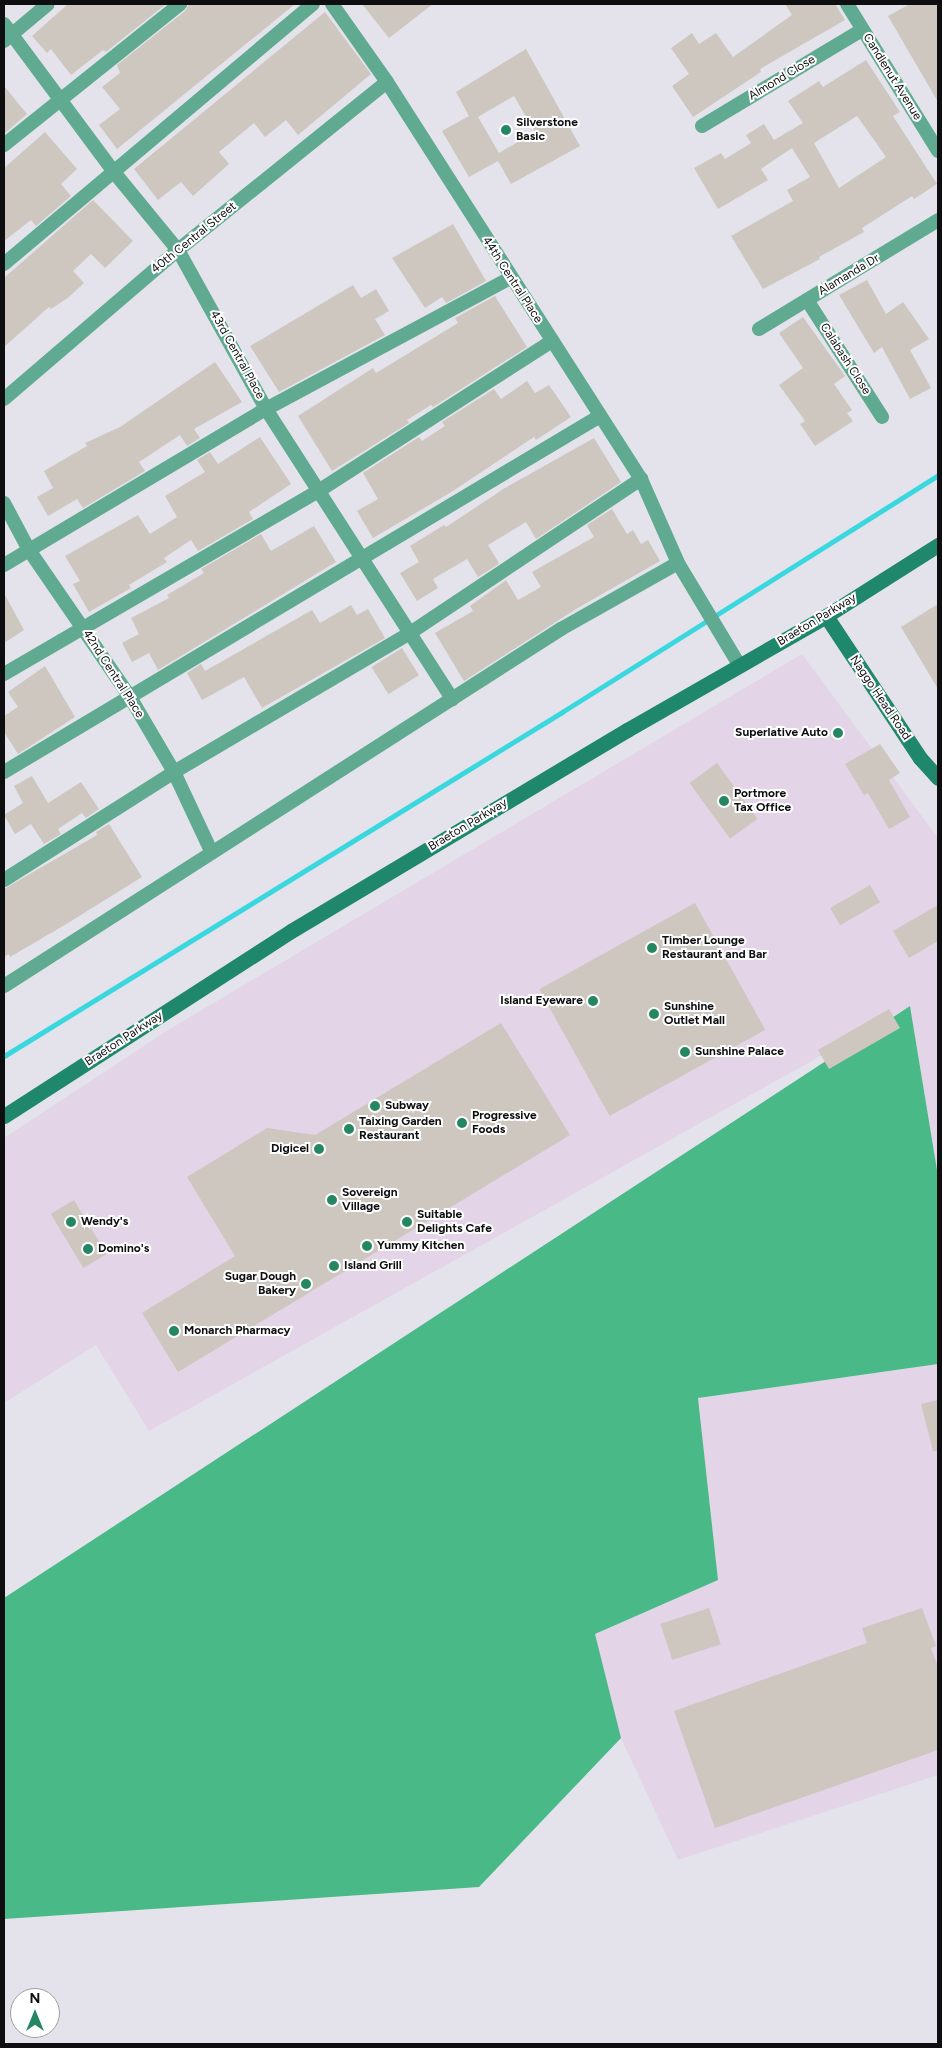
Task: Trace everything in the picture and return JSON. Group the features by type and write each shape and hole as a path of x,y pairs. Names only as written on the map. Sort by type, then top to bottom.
{"main road":[{"name":"Braeton Parkway","path":"4,1116 298,927 627,730 826,616 938,545"},
{"name":"Naggo Head Road","path":"826,616 920,758 938,778"}],"street":[{"path":"6,34 48,4"},
{"path":"4,145 180,4"},
{"path":"4,264 313,4"},
{"name":"44th Central Place","path":"332,4 387,82 510,278 641,479 678,563 740,666"},
{"name":"Candlenut Avenue","path":"847,4 938,151"},
{"name":"Almond Close","path":"702,126 862,30"},
{"name":"43rd Central Place","path":"6,34 61,98 113,171 178,250 266,409 320,490 362,560 452,699"},
{"name":"40th Central Street","path":"4,399 178,250 387,82"},
{"name":"Alamanda Dr","path":"759,329 938,220"},
{"path":"4,565 266,409 510,278"},
{"name":"Calabash Close","path":"807,300 882,418"},
{"path":"4,674 320,490 552,341"},
{"path":"4,772 362,560 600,416"},
{"path":"4,880 174,772 410,633 641,479"},
{"name":"42nd Central Place","path":"4,503 29,550 130,698 174,772 211,851"},
{"path":"4,986 211,851 561,629 678,563"}],"shaded area":[{"path":"802,654 938,838 938,1176 910,1006 149,1431 96,1345 4,1403 4,1138 168,1030"},
{"path":"938,1364 938,1775 678,1860 621,1738 595,1634 718,1580 698,1398"}],"green space":[{"path":"910,1006 938,1176 938,1364 698,1398 718,1580 595,1634 621,1738 479,1887 4,1919 4,1598"}],"building":[{"path":"68,4 166,4 106,52 103,50 71,75 51,49 47,53 32,36"},
{"path":"189,4 295,4 117,149 99,125 120,109 102,87 120,73 117,65 185,11"},
{"path":"362,4 433,4 389,38"},
{"path":"785,4 835,4 845,20 760,69 761,72 693,117 672,86 689,74 671,48 692,33 699,44 716,33 733,57 792,15"},
{"path":"910,4 938,4 938,102 888,16"},
{"path":"325,12 371,74 298,135 286,120 265,137 254,123 219,152 229,164 193,196 181,182 158,200 134,169"},
{"path":"526,49 580,146 511,184 498,161 469,177 442,131 469,116 456,92","holes":["514,96 535,132 499,153 478,117"]},
{"path":"866,60 900,112 893,116 937,184 914,199 912,196 862,228 864,232 819,257 820,259 763,289 731,236 793,201 787,190 810,177 792,148 761,169 768,180 718,209 694,168 721,153 725,159 751,143 746,135 764,124 774,140 803,123 788,101 819,81 823,87","holes":["857,116 886,157 839,188 814,143"]},
{"path":"4,86 27,114 4,134"},
{"path":"45,132 77,169 61,184 71,196 36,226 31,220 4,241 4,168"},
{"path":"93,200 133,241 105,268 91,254 73,271 84,283 69,297 51,309 49,307 4,347 4,278"},
{"path":"453,224 486,281 446,303 442,297 425,308 392,258"},
{"path":"867,280 886,314 903,302 929,339 910,350 931,388 910,399 882,347 874,353 839,295"},
{"path":"353,285 361,298 376,289 389,311 375,319 385,335 279,392 250,346"},
{"path":"495,296 527,347 433,407 431,405 407,420 409,423 332,471 298,416 373,368 376,373 458,323 455,318"},
{"path":"803,317 845,376 834,384 852,410 847,413 853,421 815,446 800,424 805,421 779,385 803,368 779,333"},
{"path":"215,362 242,402 194,429 200,438 187,446 180,435 139,462 145,471 83,508 77,499 48,516 37,497 53,488 44,471 87,446 85,443 120,427"},
{"path":"527,381 535,393 549,385 571,417 536,440 534,437 453,491 373,538 357,511 378,499 363,473 419,437 422,441 445,426 442,422 494,389 501,399"},
{"path":"260,437 291,484 249,512 253,519 198,551 191,540 164,558 167,562 129,585 131,588 89,612 73,584 80,581 65,556 138,515 150,534 177,517 165,496 205,472 197,460 210,452 218,464"},
{"path":"594,438 621,482 536,539 526,522 488,545 499,563 497,565 478,577 467,559 433,579 438,588 417,601 400,573 419,562 410,546 444,525 446,527 505,488"},
{"path":"612,509 627,534 633,530 641,544 648,540 660,561 576,609 464,681 435,633 473,611 470,606 506,580 518,600 541,587 532,572 594,537 587,525"},
{"path":"314,526 336,562 158,670 149,653 132,662 122,643 139,634 131,618 169,598 167,595 204,573 201,569 261,534 271,551"},
{"path":"4,593 24,630 4,643"},
{"path":"938,604 938,689 901,627"},
{"path":"351,605 357,615 368,609 385,638 262,708 244,677 202,700 187,673 201,664 205,671 312,610 320,623"},
{"path":"402,648 419,675 388,694 371,667"},
{"path":"45,666 75,717 18,754 4,732 4,716 18,707 8,692"},
{"path":"880,744 900,773 889,780 910,817 889,829 868,793 864,795 845,764"},
{"name":"Portmore Tax Office","path":"717,763 758,819 730,839 689,783"},
{"path":"32,776 48,803 81,782 99,809 86,818 82,813 58,829 61,834 44,844 31,824 15,834 4,815 23,803 14,786"},
{"path":"109,824 142,877 10,957 9,954 4,957 4,889 97,835 96,832"},
{"path":"870,885 880,902 840,925 830,908"},
{"name":"Sunshine Outlet Mall","path":"695,903 765,1030 610,1116 539,989"},
{"path":"938,905 938,941 909,958 893,931"},
{"path":"889,1009 900,1028 829,1069 818,1050"},
{"name":"Sovereign Village","path":"501,1023 570,1135 178,1372 142,1313 235,1256 187,1177 267,1128 315,1135"},
{"path":"74,1200 106,1254 83,1268 51,1214"},
{"path":"938,1400 938,1451 933,1451 921,1404"},
{"path":"709,1608 721,1644 672,1660 660,1624"},
{"path":"922,1608 936,1646 931,1648 938,1667 938,1750 715,1828 674,1711 867,1643 862,1628"}],"waterway":[{"path":"4,1056 562,712 938,475"}],"place":[{"name":"Silverstone Basic","path":"506,130"},
{"name":"Superlative Auto","path":"838,733"},
{"name":"Portmore Tax Office","path":"724,801"},
{"name":"Timber Lounge Restaurant and Bar","path":"652,948"},
{"name":"Island Eyeware","path":"593,1001"},
{"name":"Sunshine Outlet Mall","path":"654,1014"},
{"name":"Sunshine Palace","path":"685,1052"},
{"name":"Subway","path":"375,1106"},
{"name":"Progressive Foods","path":"462,1123"},
{"name":"Taixing Garden Restaurant","path":"349,1129"},
{"name":"Digicel","path":"319,1149"},
{"name":"Sovereign Village","path":"332,1200"},
{"name":"Wendy's","path":"71,1222"},
{"name":"Suitable Delights Cafe","path":"407,1222"},
{"name":"Yummy Kitchen","path":"367,1246"},
{"name":"Domino's","path":"88,1249"},
{"name":"Island Grill","path":"334,1266"},
{"name":"Sugar Dough Bakery","path":"306,1284"},
{"name":"Monarch Pharmacy","path":"174,1331"}]}
